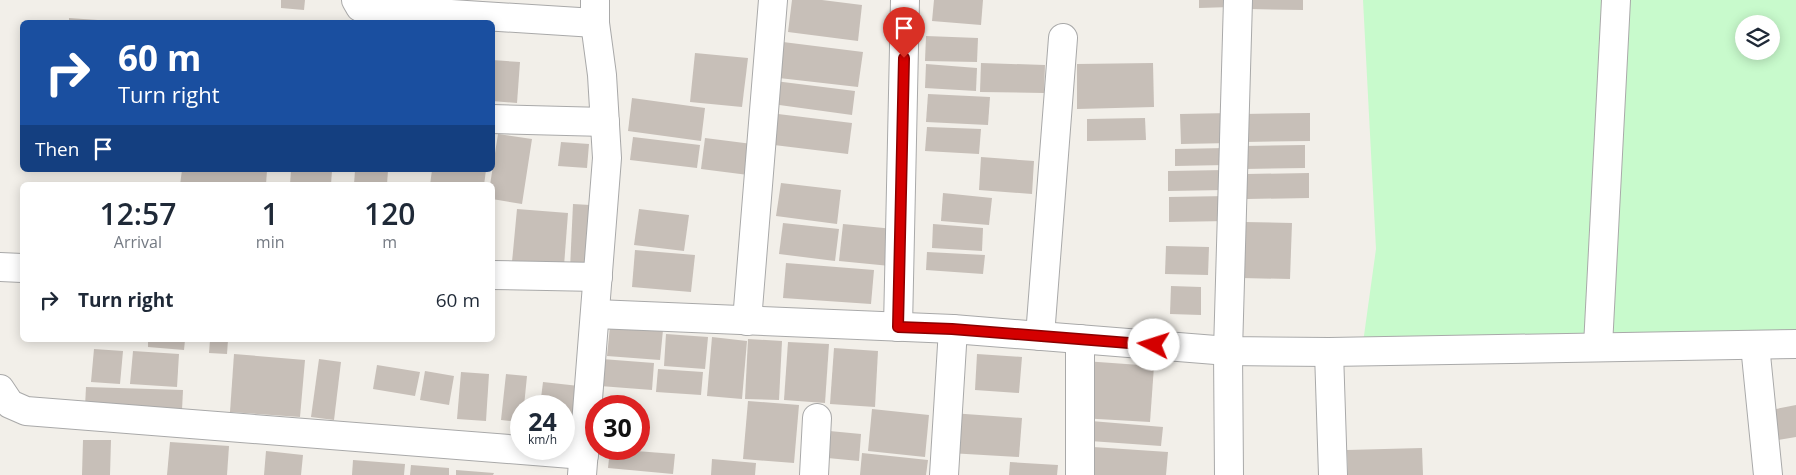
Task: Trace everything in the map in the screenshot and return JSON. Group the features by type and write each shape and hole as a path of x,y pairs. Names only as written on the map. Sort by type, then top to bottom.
{"street":[{"path":"0,389 10,404 26,411 583,465 607,158 602,75 595,11 371,10 360,7 356,0"},
{"path":"747,321 774,0"},
{"path":"898,327 905,0"},
{"path":"1229,475 1228,351 1238,0"},
{"path":"1598,346 1616,0"},
{"path":"1040,336 1063,38"},
{"path":"495,120 605,122"},
{"path":"0,267 20,268"},
{"path":"495,275 598,277"},
{"path":"596,314 952,329 1228,351 1329,352 1796,344"},
{"path":"944,475 952,329"},
{"path":"1080,339 1080,475"},
{"path":"1755,345 1768,475"},
{"path":"1329,352 1333,475"},
{"path":"814,475 817,418"}],"green space":[{"path":"1363,0 1796,0 1796,332 1362,350 1376,249"}],"building":[{"path":"281,0 305,0 304,10 281,8"},
{"path":"792,0 822,0 862,5 858,41 788,32"},
{"path":"934,0 983,0 981,25 932,21"},
{"path":"1199,0 1231,0 1231,7 1199,8"},
{"path":"1250,0 1303,0 1303,10 1250,9"},
{"path":"69,18 98,20 69,20"},
{"path":"926,36 978,38 977,62 925,61"},
{"path":"783,42 863,52 858,87 779,78"},
{"path":"695,53 748,58 742,107 690,102"},
{"path":"495,60 520,62 517,103 495,101"},
{"path":"981,63 1045,65 1044,93 980,92"},
{"path":"1153,63 1154,107 1077,109 1077,64"},
{"path":"926,64 977,68 976,91 925,88"},
{"path":"775,81 855,91 852,115 772,104"},
{"path":"928,94 990,97 988,125 926,122"},
{"path":"632,98 705,108 701,141 628,131"},
{"path":"1230,113 1231,143 1181,144 1180,114"},
{"path":"1310,113 1310,141 1244,142 1243,114"},
{"path":"778,114 852,123 848,154 774,145"},
{"path":"1145,118 1146,140 1087,141 1087,119"},
{"path":"927,127 981,129 979,154 925,151"},
{"path":"498,134 532,139 522,204 495,200 495,182 490,182 492,172 495,172"},
{"path":"633,137 700,145 697,168 630,160"},
{"path":"705,138 768,146 764,177 701,169"},
{"path":"561,142 589,144 587,168 558,166"},
{"path":"1305,145 1305,168 1244,169 1244,146"},
{"path":"1226,148 1226,165 1175,166 1175,149"},
{"path":"981,157 1034,161 1032,194 979,190"},
{"path":"1225,170 1225,190 1168,191 1168,171"},
{"path":"182,172 267,172 266,182 180,182"},
{"path":"291,172 332,172 331,182 290,182"},
{"path":"355,172 388,172 387,182 354,182"},
{"path":"432,172 486,172 484,182 430,182"},
{"path":"1309,173 1309,198 1247,199 1247,174"},
{"path":"781,183 841,190 837,224 776,216"},
{"path":"943,193 992,198 989,225 941,221"},
{"path":"1228,196 1228,221 1169,222 1169,197"},
{"path":"573,204 590,205 586,270 570,269"},
{"path":"517,209 568,213 564,266 512,262"},
{"path":"639,209 689,215 684,251 634,245"},
{"path":"1244,222 1292,223 1290,279 1242,278"},
{"path":"783,223 839,229 835,261 779,254"},
{"path":"843,224 894,229 890,266 839,261"},
{"path":"933,224 983,228 982,251 932,248"},
{"path":"1166,246 1209,247 1208,275 1165,274"},
{"path":"635,250 695,255 691,292 632,287"},
{"path":"927,252 985,255 983,274 926,270"},
{"path":"786,263 874,270 871,304 783,298"},
{"path":"1171,286 1201,287 1201,315 1170,314"},
{"path":"610,326 663,330 660,360 607,356"},
{"path":"666,334 708,337 705,369 664,366"},
{"path":"712,337 747,341 742,399 707,396"},
{"path":"748,339 782,341 779,400 745,399"},
{"path":"148,342 185,342 184,350 148,347"},
{"path":"210,342 228,342 227,354 209,353"},
{"path":"788,342 829,344 825,403 784,400"},
{"path":"834,348 878,351 875,407 830,404"},
{"path":"94,349 123,351 120,384 91,382"},
{"path":"133,351 179,354 177,387 130,384"},
{"path":"234,354 305,360 300,417 230,412"},
{"path":"977,354 1022,357 1019,393 975,390"},
{"path":"319,359 341,362 334,420 311,417"},
{"path":"602,359 654,363 652,390 600,386"},
{"path":"1084,361 1154,366 1150,422 1080,418"},
{"path":"377,365 420,372 415,396 373,389"},
{"path":"658,369 703,372 701,395 656,392"},
{"path":"425,371 454,376 449,405 420,400"},
{"path":"461,372 489,374 486,421 457,419"},
{"path":"506,374 527,376 525,395 510,395 510,421 501,420"},
{"path":"543,382 579,386 575,424 575,395 541,395"},
{"path":"86,387 183,390 182,410 85,407"},
{"path":"748,401 799,405 794,463 743,459"},
{"path":"1796,405 1796,437 1771,441 1766,411"},
{"path":"872,409 929,415 925,457 868,451"},
{"path":"951,413 1022,418 1019,457 949,453"},
{"path":"1091,421 1163,427 1161,446 1090,441"},
{"path":"819,430 861,434 859,461 817,457"},
{"path":"83,440 111,440 110,475 82,475"},
{"path":"170,442 229,446 227,475 167,475"},
{"path":"1093,447 1168,452 1166,475 1091,475"},
{"path":"1422,448 1423,475 1348,475 1347,450"},
{"path":"266,451 303,455 301,475 264,475"},
{"path":"650,452 675,454 673,474 608,468 609,460 650,460"},
{"path":"862,453 928,460 926,475 860,475"},
{"path":"712,459 756,463 755,475 711,475"},
{"path":"353,460 405,464 404,475 352,475"},
{"path":"1010,462 1058,465 1057,475 1009,475"},
{"path":"411,465 449,468 449,475 410,475"},
{"path":"456,470 494,473 493,475 456,475"}],"route":[{"path":"904,58 898,327 952,329 1154,345"}]}
